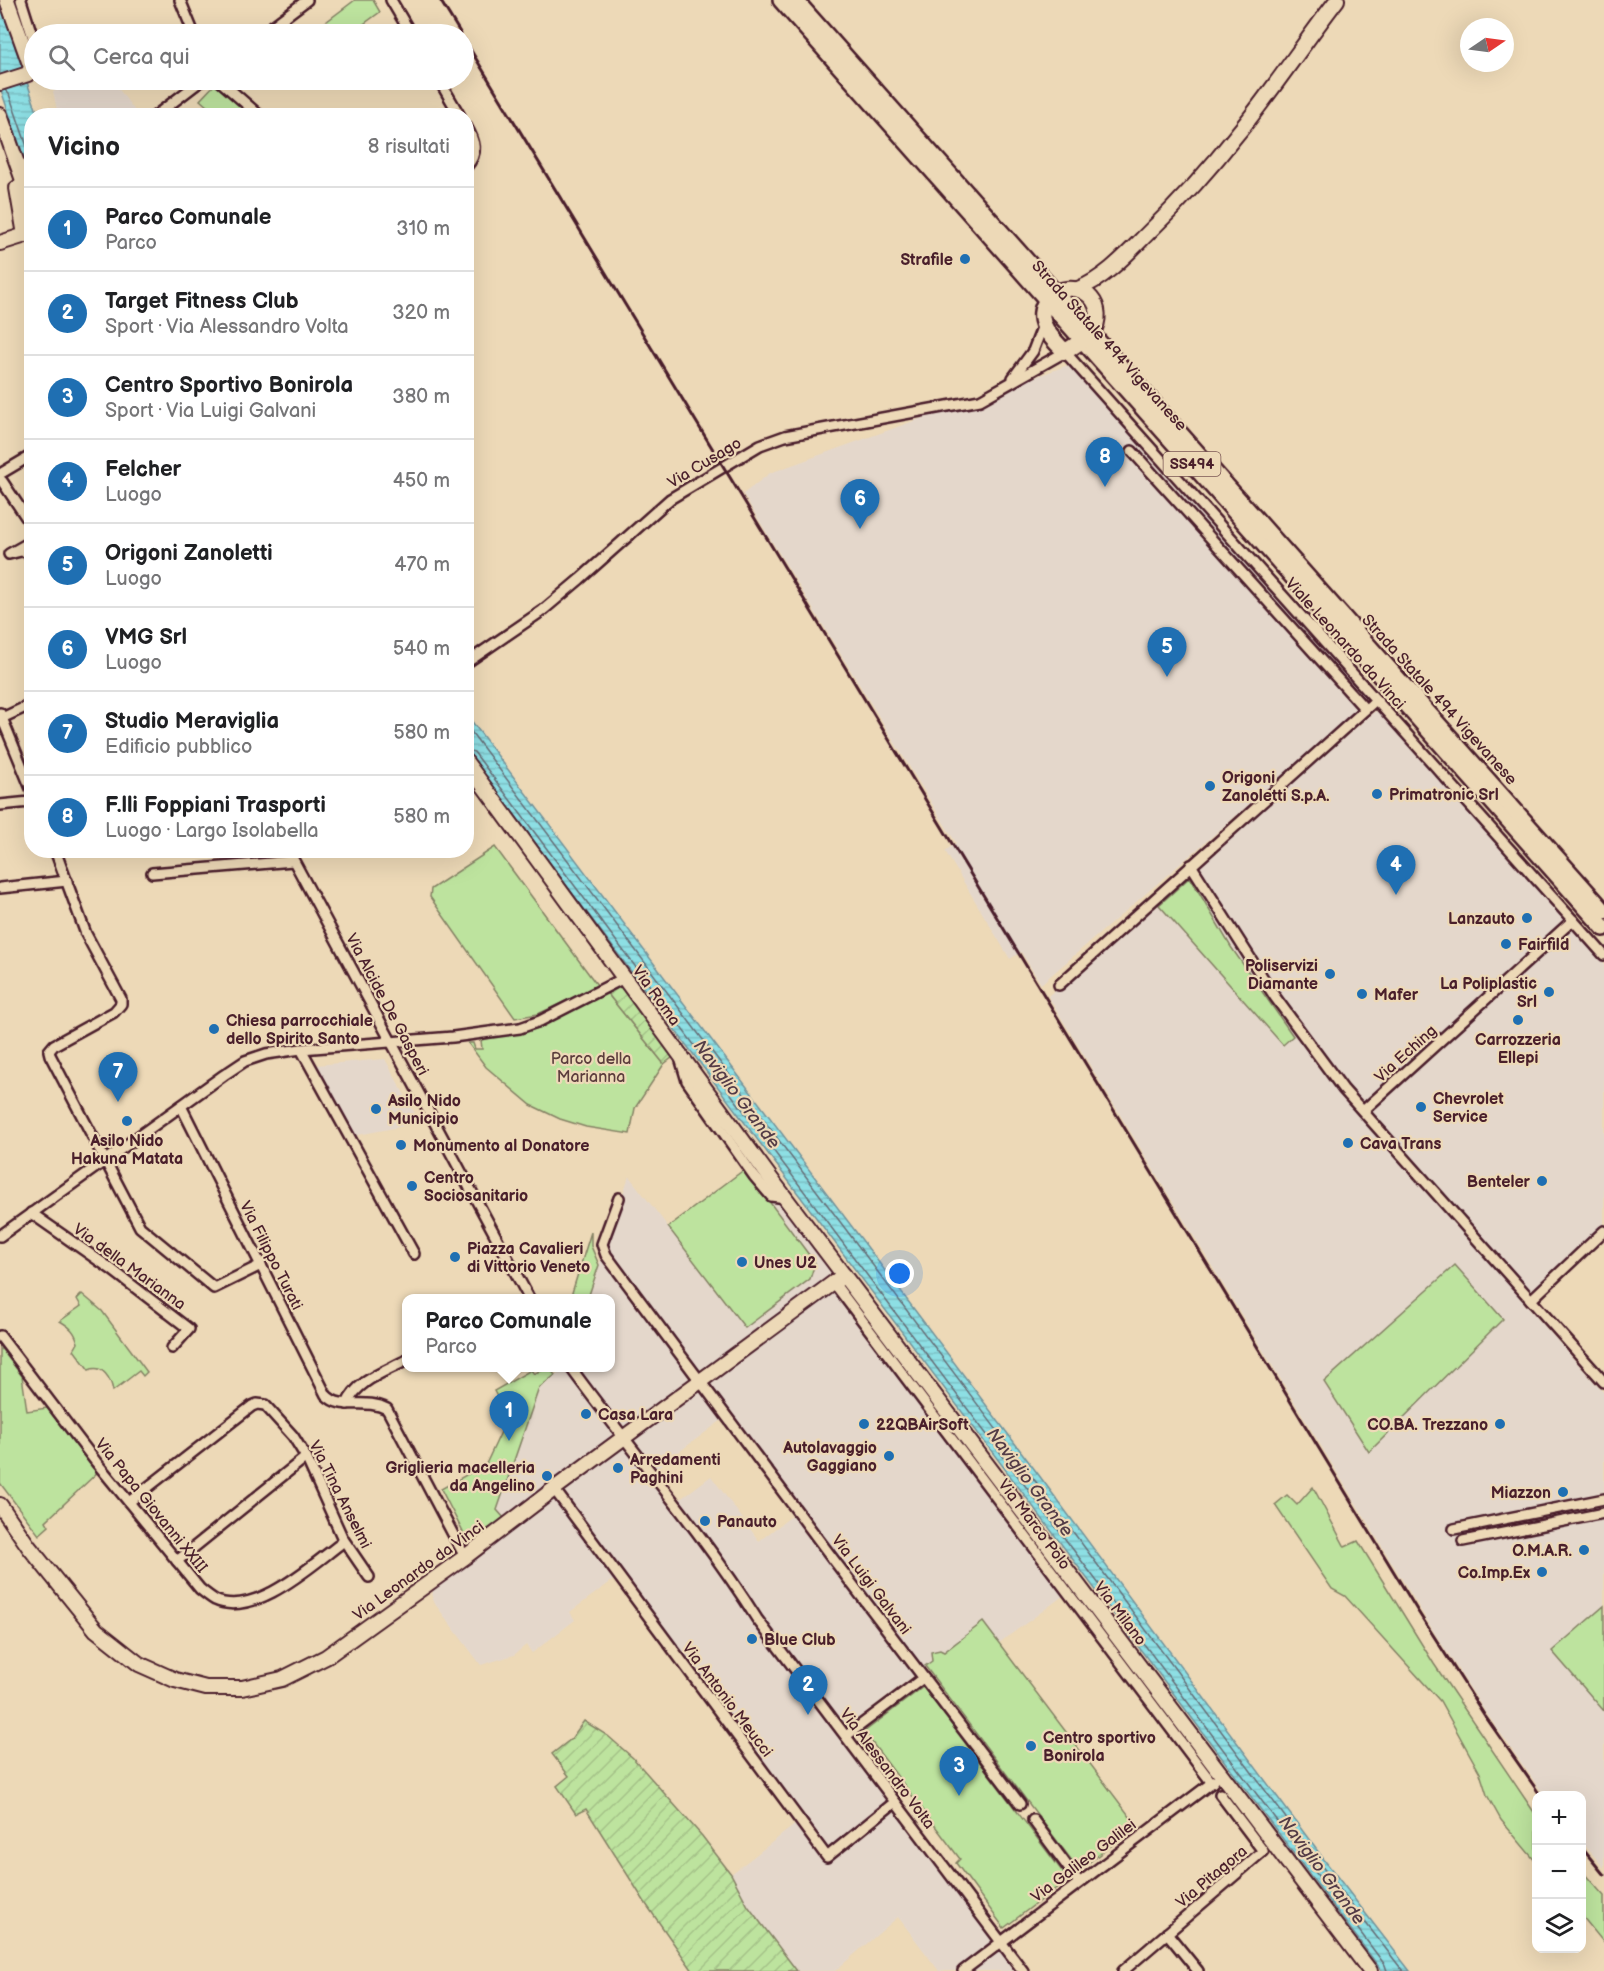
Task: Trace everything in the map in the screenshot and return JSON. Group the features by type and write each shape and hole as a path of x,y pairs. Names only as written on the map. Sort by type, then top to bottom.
{"main road":[{"path":"7,0 24,46"},
{"name":"Strada Statale 494 Vigevanese","path":"781,0 1051,296"},
{"name":"Strada Statale 494 Vigevanese","path":"795,0 1604,928"},
{"path":"1078,289 1112,269 1167,215 1239,132 1337,0"},
{"path":"0,84 24,75"},
{"path":"0,115 24,183"},
{"path":"0,144 6,156 24,217"},
{"path":"0,243 24,235"},
{"path":"1097,308 1088,295 1078,289 1068,288 1051,296 1043,308 1043,325 1048,334 1065,352 1087,337 1096,325 1101,289 1112,269"},
{"name":"Strada Statale 494 Vigevanese","path":"1087,337 1604,911"},
{"name":"Via Roma","path":"474,773 786,1198 839,1279"},
{"name":"Via Leonardo da Vinci","path":"0,1505 5,1515 96,1630 139,1664 175,1680 206,1688 242,1688 282,1679 326,1657 465,1557 839,1279"},
{"name":"Via Milano","path":"839,1279 1217,1779 1370,1971"}],"street":[{"path":"21,0 29,24"},
{"path":"180,0 190,24"},
{"path":"275,24 307,0"},
{"path":"391,0 405,24"},
{"path":"165,108 189,90"},
{"path":"230,90 251,108"},
{"path":"444,90 455,108"},
{"name":"Via Cusago","path":"1005,386 1033,351 1043,325"},
{"name":"Via Cusago","path":"474,658 542,611 670,499 760,445 785,436 980,400 1065,352"},
{"name":"Viale Leonardo da Vinci","path":"1065,352 1604,955"},
{"path":"1132,450 1365,709"},
{"path":"24,461 1,478 24,514"},
{"path":"0,559 24,546"},
{"path":"9,554 24,551"},
{"path":"1059,985 1376,699"},
{"path":"24,707 1,715 24,771"},
{"path":"0,805 24,803"},
{"path":"58,858 86,934 120,994 121,1004 114,1012 54,1045 49,1051 140,1227 210,1286 217,1288 261,1265"},
{"name":"Via Alcide De Gasperi","path":"292,858 526,1294"},
{"path":"152,873 293,861"},
{"path":"1191,865 1275,997 1339,1084 1604,1382"},
{"path":"0,888 67,881"},
{"name":"Via Eching","path":"1363,1111 1573,920"},
{"path":"0,1236 181,1106 254,1057 301,1049 471,1035 531,1025 624,978"},
{"path":"301,1049 414,1254"},
{"name":"Via Filippo Turati","path":"181,1106 326,1395 337,1403 347,1404"},
{"name":"Via Luigi Galvani","path":"619,1198 602,1244 606,1255 1020,1804"},
{"name":"Via della Marianna","path":"31,1213 111,1269 189,1329 172,1348"},
{"path":"1531,1300 1604,1230"},
{"name":"Via Papa Giovanni XXIII","path":"0,1336 177,1561 200,1589 216,1600 240,1603 276,1590 339,1545 343,1539"},
{"path":"402,1363 365,1382 351,1394 347,1404 370,1402 387,1409 465,1557"},
{"path":"574,1372 624,1438"},
{"name":"Via Tina Anselmi","path":"129,1502 252,1406 265,1405 293,1436 306,1457 343,1539 369,1577"},
{"name":"Via Alessandro Volta","path":"624,1438 729,1574 757,1619 1023,1971"},
{"path":"177,1561 306,1457"},
{"name":"Via Antonio Meucci","path":"554,1489 827,1857 895,1802"},
{"path":"1454,1529 1604,1499"},
{"path":"1463,1541 1604,1513"},
{"path":"846,1736 923,1678"},
{"name":"Via Galileo Galilei","path":"963,1971 1217,1779"},
{"name":"Via Pitagora","path":"1123,1971 1263,1851 1220,1794"},
{"path":"1033,1820 1079,1882"},
{"path":"1167,1933 1198,1971"}],"shaded area":[{"path":"119,90 133,108 57,108 53,91"},
{"path":"1071,364 1222,531 1369,701 1041,984 1021,952 1010,959 945,851 956,843 743,494 770,473"},
{"path":"1380,710 1604,960 1604,1224 1524,1303 1604,1393 1604,1868 1586,1847 1586,1791 1541,1791 1484,1710 1434,1632 1048,996 1374,712"},
{"name":"Asilo Nido Municipio","path":"385,1059 420,1123 353,1136 353,1131 350,1132 316,1065"},
{"path":"762,1156 1082,1582 999,1643 983,1623 839,1733 1018,1971 939,1971 898,1917 835,1971 797,1971 748,1906 731,1874 801,1820 620,1575 570,1612 575,1620 532,1653 526,1645 514,1655 481,1665 432,1600 433,1590 512,1530 497,1510 539,1388 558,1372 615,1372 615,1294 589,1294 629,1176 745,1327 810,1279 745,1169","holes":["722,1420 793,1515 759,1541 711,1476 679,1500 656,1469"]}],"green space":[{"path":"355,0 373,0 380,12 364,24 323,24"},
{"path":"209,90 224,90 243,108 209,108 200,100"},
{"path":"495,847 598,986 538,1014 515,1018 430,897 431,889"},
{"path":"1190,877 1231,947 1293,1036 1283,1045 1159,905"},
{"path":"620,986 673,1057 664,1064 607,993"},
{"name":"Parco della Marianna","path":"607,993 664,1064 635,1108 630,1134 586,1127 560,1119 531,1105 486,1067 468,1043 473,1043 475,1049 482,1049 481,1040 539,1028"},
{"path":"745,1169 815,1263 810,1279 745,1328 668,1227"},
{"path":"591,1232 591,1246 599,1265 589,1294 572,1294"},
{"path":"1455,1265 1503,1319 1369,1452 1324,1382"},
{"path":"82,1294 102,1311 147,1372 143,1376 139,1371 113,1391 106,1374 98,1369 89,1370 74,1350 78,1343 74,1332 60,1321 81,1306 77,1299"},
{"path":"0,1347 22,1376 27,1411 47,1408 97,1473 46,1521 49,1526 39,1535 0,1483"},
{"path":"527,1372 534,1374 552,1372 555,1375 539,1388 497,1510 504,1518 469,1544 441,1489 486,1464 508,1417 494,1391"},
{"path":"1313,1487 1345,1547 1358,1541 1434,1664 1532,1809 1532,1857 1501,1820 1487,1795 1480,1773 1440,1701 1345,1596 1332,1589 1275,1505 1287,1495 1297,1505"},
{"path":"1604,1606 1604,1711 1552,1651"},
{"name":"Centro sportivo Bonirola","path":"983,1622 1137,1826 1079,1870 925,1666 932,1661 931,1652 940,1650 944,1652"},
{"name":"Centro sportivo Bonirola","path":"923,1687 1068,1879 1004,1928 956,1863 960,1859 864,1732"},
{"path":"584,1721 608,1736 633,1758 702,1836 731,1874 748,1906 797,1971 693,1971 646,1904 586,1809 576,1814 557,1786 569,1776 552,1754 571,1739"},
{"path":"1586,1876 1604,1896 1604,1943 1586,1921"}],"water":[{"path":"0,1 24,73 24,90 30,90 36,108 24,108 24,158 0,87"},
{"name":"Naviglio Grande","path":"474,724 1038,1474 1322,1857 1410,1971 1382,1971 474,762"}],"railway":[{"path":"440,0 455,24"},
{"path":"474,55 1417,1610 1485,1716 1538,1791"},
{"path":"1586,1853 1604,1875"}],"place":[{"name":"Strafile","path":"965,259"},
{"name":"F.lli Foppiani Trasporti","path":"1105,487"},
{"name":"VMG Srl","path":"860,529"},
{"name":"Origoni Zanoletti","path":"1167,677"},
{"name":"Origoni Zanoletti S.p.A.","path":"1210,786"},
{"name":"Primatronic Srl","path":"1377,794"},
{"name":"Felcher","path":"1396,895"},
{"name":"Lanzauto","path":"1527,918"},
{"name":"Fairfild","path":"1506,944"},
{"name":"Poliservizi Diamante","path":"1330,974"},
{"name":"La Poliplastic Srl","path":"1549,992"},
{"name":"Mafer","path":"1362,994"},
{"name":"Carrozzeria Ellepi","path":"1518,1020"},
{"name":"Chiesa parrocchiale dello Spirito Santo","path":"214,1029"},
{"name":"Studio Meraviglia","path":"118,1102"},
{"name":"Chevrolet Service","path":"1421,1107"},
{"name":"Asilo Nido Municipio","path":"376,1109"},
{"name":"Asilo Nido Hakuna Matata","path":"127,1121"},
{"name":"Cava Trans","path":"1348,1143"},
{"name":"Monumento al Donatore","path":"401,1145"},
{"name":"Benteler","path":"1542,1181"},
{"name":"Centro Sociosanitario","path":"412,1186"},
{"name":"Piazza Cavalieri di Vittorio Veneto","path":"455,1257"},
{"name":"Unes U2","path":"742,1262"},
{"name":"Casa Lara","path":"586,1414"},
{"name":"22QBAirSoft","path":"864,1424"},
{"name":"CO.BA. Trezzano","path":"1500,1424"},
{"name":"Parco Comunale","path":"509,1441"},
{"name":"Autolavaggio Gaggiano","path":"889,1456"},
{"name":"Arredamenti Paghini","path":"618,1468"},
{"name":"Griglieria macelleria da Angelino","path":"547,1476"},
{"name":"Miazzon","path":"1563,1492"},
{"name":"Panauto","path":"705,1521"},
{"name":"O.M.A.R.","path":"1584,1550"},
{"name":"Co.Imp.Ex","path":"1542,1572"},
{"name":"Blue Club","path":"752,1639"},
{"name":"Target Fitness Club","path":"808,1715"},
{"name":"Centro sportivo Bonirola","path":"1031,1746"},
{"name":"Centro Sportivo Bonirola","path":"959,1796"}]}
